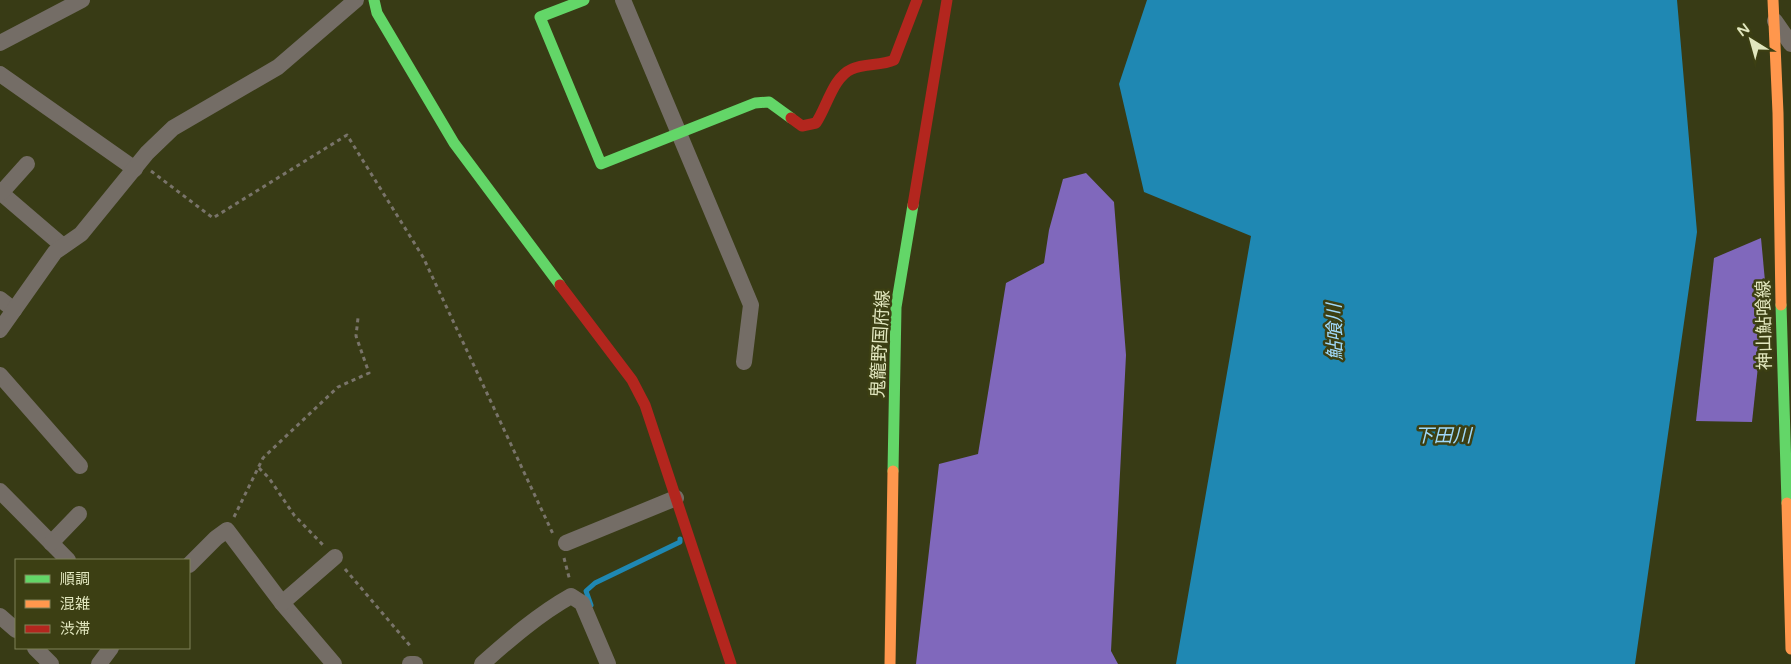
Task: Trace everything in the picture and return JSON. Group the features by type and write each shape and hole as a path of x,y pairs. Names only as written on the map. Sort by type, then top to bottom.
{"street":[{"path":"0,43 82,0"},
{"path":"0,330 55,252 81,234 137,166 174,128 278,67 356,0"},
{"path":"374,0 378,13 420,89 454,143 632,380 645,405 731,664"},
{"path":"584,0 540,17 600,164 755,103 768,102 802,126 816,124 824,112 837,83 852,70 884,65 894,60 917,0"},
{"path":"623,0 751,305 744,362"},
{"name":"鬼籠野国府線","path":"890,664 896,307 947,0"},
{"name":"神山鮎喰線","path":"1773,0 1779,157 1780,286 1788,453 1791,649"},
{"path":"1774,18 1791,44"},
{"path":"0,74 137,166"},
{"path":"1779,157 1791,170"},
{"path":"27,164 1,193 63,246"},
{"path":"1780,286 1791,304"},
{"path":"0,299 14,310"},
{"path":"0,375 80,466"},
{"path":"0,491 67,559"},
{"path":"561,545 676,498"},
{"path":"51,543 79,514"},
{"path":"190,564 216,538 227,530 282,603 334,664"},
{"path":"282,603 335,557"},
{"path":"482,664 507,641 557,604 571,596 582,604 608,664"},
{"path":"0,616 15,629"},
{"path":"36,649 52,664"},
{"path":"99,664 109,649"},
{"path":"410,664 415,664"}],"path":[{"path":"137,166 213,218 347,134 423,257 561,545 572,588 571,596"},
{"path":"227,530 263,458 338,387 369,374 356,336 358,318"}],"shaded area":[{"path":"1086,173 1114,202 1126,355 1111,651 1118,664 916,664 939,464 978,454 1006,283 1044,263 1049,230 1063,179"},
{"path":"1761,238 1766,292 1752,422 1696,421 1714,258"}],"water":[{"name":"下田川","path":"1147,0 1677,0 1697,232 1635,664 1176,664 1251,236 1144,192 1119,84"}],"waterway":[{"path":"591,605 586,591 595,583 680,542 680,539"}],"traffic: fast":[{"path":"374,0 377,13 454,143 560,285"},
{"path":"584,0 540,17 601,164 755,103 769,102 791,118"},
{"path":"893,471 896,307 913,205"},
{"path":"1781,305 1787,503"}],"traffic: slow":[{"path":"1773,0 1778,113 1781,305"},
{"path":"890,664 893,471"},
{"path":"1787,503 1791,649"}],"traffic: jam":[{"path":"791,118 802,126 816,123 835,85 845,73 857,67 894,60 917,0"},
{"path":"913,205 947,0"},
{"path":"560,285 632,380 645,405 731,664"}],"water label":[{"name":"鮎喰川","path":"1334,332"}]}
